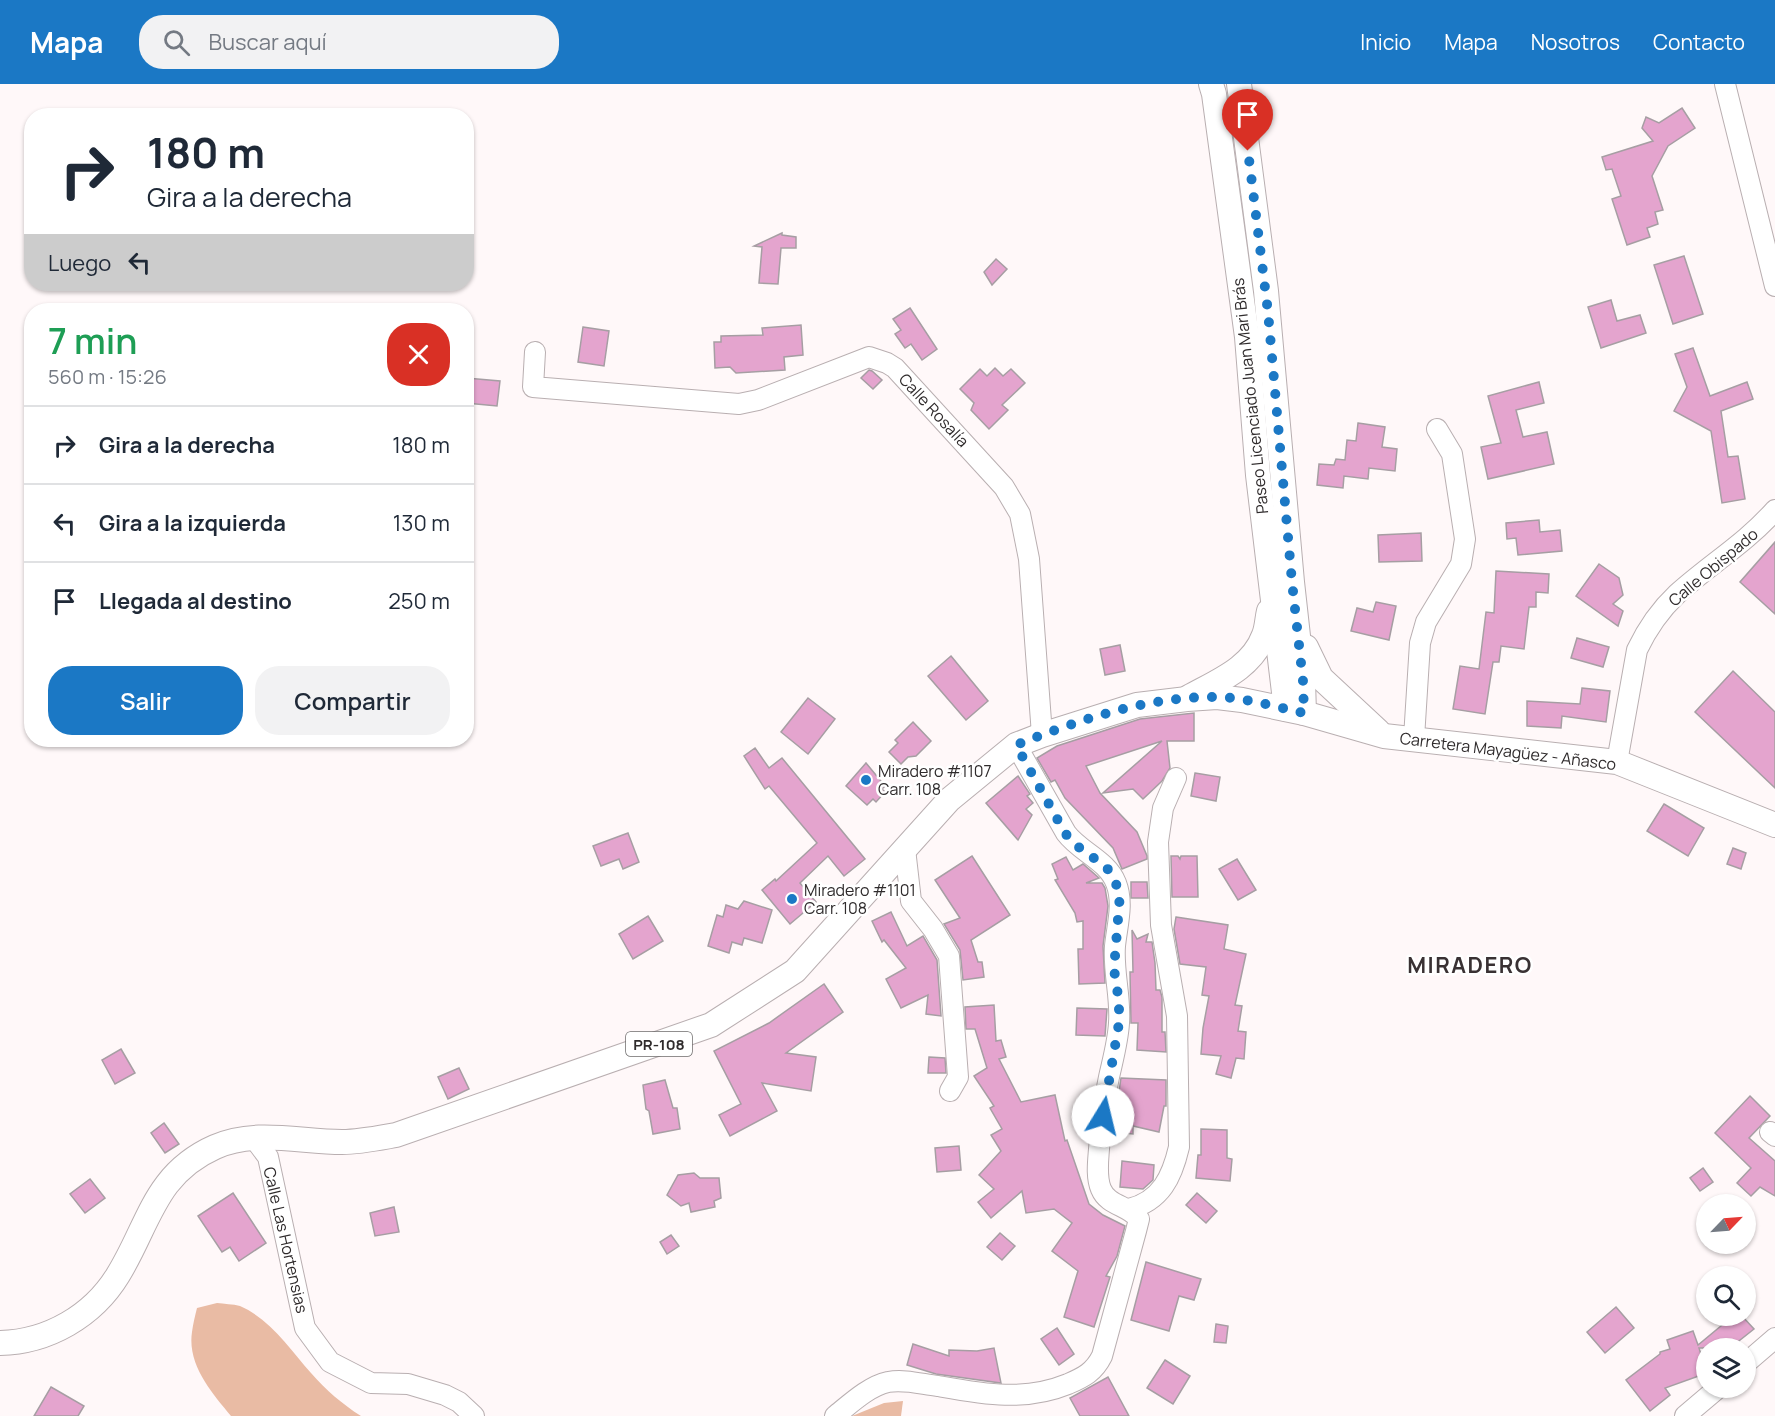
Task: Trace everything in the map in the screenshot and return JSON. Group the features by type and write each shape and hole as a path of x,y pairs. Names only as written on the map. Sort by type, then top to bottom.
{"main road":[{"name":"Paseo Licenciado Juan Mari Brás","path":"1211,84 1246,337 1258,475 1272,594 1284,681 1295,711"},
{"name":"Paseo Licenciado Juan Mari Brás","path":"1239,84 1266,291 1303,681 1295,711"},
{"path":"1187,699 1243,666 1257,650 1265,634 1272,594"},
{"path":"1296,621 1310,658 1321,678 1384,736"},
{"name":"PR-108","path":"0,1343 27,1341 47,1334 79,1317 107,1292 164,1186 200,1155 230,1142 253,1137 344,1142 396,1135 711,1025 795,971 950,800 1016,745 1137,705 1217,697 1295,711"},
{"name":"Carretera Mayagüez - Añasco","path":"1295,711 1384,736 1617,762 1775,825"}],"street":[{"path":"1725,84 1775,286"},
{"name":"Calle Rosalía","path":"535,352 533,387 739,404 758,400 869,357 895,368 1004,487 1020,514 1029,559 1042,735"},
{"path":"1414,738 1420,642 1426,622 1461,564 1465,539 1452,454 1437,429"},
{"name":"Calle Obispado","path":"1617,762 1636,650 1645,633 1676,595 1753,532 1775,510"},
{"path":"835,1416 874,1387 886,1382 906,1381 989,1396 1008,1396 1049,1392 1087,1376 1102,1356 1136,1231 1139,1219 1129,1209 1107,1198 1101,1191 1098,1179 1100,1136 1119,1023 1119,1002 1114,969 1120,894 1112,874 1105,866 1073,843 1065,833 1016,745"},
{"path":"1129,1209 1145,1205 1164,1185 1179,1147 1177,1016 1161,925 1158,842 1162,808 1176,778"},
{"path":"905,849 911,901 933,929 949,956 958,1077 950,1091"},
{"name":"Calle Las Hortensias","path":"253,1137 268,1157 305,1328 330,1362 371,1383 408,1384 445,1395 459,1402 474,1416"},
{"path":"1756,1354 1775,1338"},
{"path":"1684,1416 1706,1398"}],"shaded area":[{"path":"217,1303 240,1306 261,1319 279,1335 322,1385 361,1416 231,1416 202,1378 191,1344 197,1308"},
{"path":"903,1401 901,1416 852,1416 884,1403"}],"building":[{"path":"1682,108 1695,128 1668,146 1652,176 1663,210 1655,212 1658,224 1647,228 1650,237 1627,245 1612,199 1621,196 1612,169 1606,170 1602,157 1653,141 1642,128 1646,117 1659,123"},
{"path":"782,233 782,235 796,237 796,248 781,248 778,284 759,283 762,247 754,246"},
{"path":"1684,256 1703,314 1673,324 1654,265"},
{"path":"996,259 1007,269 992,285 984,272"},
{"path":"1611,300 1617,321 1640,315 1646,333 1601,348 1588,307"},
{"path":"910,308 937,349 922,360 911,344 905,348 895,334 901,330 893,319"},
{"path":"801,325 803,355 784,357 785,370 736,373 730,367 715,368 714,342 721,342 721,336 763,335 762,328"},
{"path":"583,327 609,331 604,366 578,362"},
{"path":"1693,348 1710,396 1747,382 1753,399 1721,411 1728,457 1738,456 1745,499 1722,503 1711,431 1674,411 1687,387 1675,354"},
{"path":"995,368 1003,376 1011,369 1025,383 1002,405 1008,410 989,429 971,410 974,403 960,389 980,369 987,376"},
{"path":"869,370 882,380 873,389 861,378"},
{"path":"474,379 500,381 497,406 474,404"},
{"path":"1539,382 1544,403 1516,410 1523,437 1547,432 1554,464 1488,479 1481,447 1501,443 1488,396"},
{"path":"1358,423 1385,427 1382,447 1397,449 1395,471 1369,468 1368,479 1344,476 1343,488 1317,485 1319,464 1334,465 1336,459 1345,460 1347,440 1356,441"},
{"path":"1539,520 1540,532 1560,530 1562,551 1518,555 1516,538 1507,539 1506,523"},
{"path":"1421,533 1422,561 1379,562 1378,535"},
{"path":"1775,542 1775,614 1740,582"},
{"path":"1599,564 1619,578 1623,595 1613,604 1623,611 1618,626 1576,596"},
{"path":"1496,571 1549,574 1548,593 1536,592 1536,607 1529,607 1524,649 1501,646 1499,662 1493,662 1485,714 1453,709 1460,666 1479,669 1486,612 1494,613"},
{"path":"1376,602 1396,606 1389,640 1351,631 1357,608 1373,612"},
{"path":"1577,638 1609,647 1603,667 1571,658"},
{"path":"1120,645 1125,671 1105,675 1100,649"},
{"path":"951,656 988,701 966,720 928,676"},
{"path":"1733,671 1775,712 1775,788 1695,712"},
{"path":"1582,688 1610,691 1606,722 1562,716 1561,728 1527,726 1527,701 1580,704"},
{"path":"808,698 835,719 808,754 781,732"},
{"path":"1194,713 1194,741 1167,741 1170,768 1162,781 1143,799 1133,789 1103,793 1162,741 1086,766 1100,793 1137,832 1147,856 1147,859 1122,869 1113,848 1065,798 1055,780 1051,782 1037,758 1057,746 1140,719"},
{"path":"913,722 931,741 916,756 908,757 901,764 889,752 898,743 895,740"},
{"path":"755,748 769,768 782,758 865,859 844,876 828,856 800,883 816,902 790,924 762,890 775,879 776,881 817,843 769,786 765,789 744,756"},
{"name":"Miradero #1107 Carr. 108","path":"866,763 885,786 882,789 885,792 876,802 873,799 867,805 846,786"},
{"path":"1195,773 1220,777 1216,801 1191,796"},
{"path":"1018,776 1030,794 1027,796 1033,803 1026,809 1032,815 1018,840 986,803"},
{"path":"1664,804 1704,828 1688,856 1647,831"},
{"path":"628,833 639,862 623,869 619,859 601,866 593,846"},
{"path":"1733,848 1746,853 1741,869 1727,864"},
{"path":"972,856 1010,915 971,940 978,962 982,962 984,977 963,980 960,950 944,924 960,918 935,880"},
{"path":"1171,856 1178,856 1180,859 1181,856 1197,856 1198,897 1172,897"},
{"path":"1066,857 1073,870 1083,864 1099,878 1086,883 1102,883 1105,888 1108,906 1103,946 1105,983 1079,984 1078,949 1083,949 1083,921 1077,922 1075,913 1055,880 1058,879 1052,864"},
{"path":"1237,859 1256,890 1238,900 1219,869"},
{"path":"1131,882 1147,882 1148,898 1131,898"},
{"path":"744,901 772,910 762,943 744,938 742,945 732,942 729,953 708,946 717,915 723,917 726,905 738,909"},
{"path":"891,912 907,946 923,936 937,960 941,1016 926,1014 928,995 901,1008 886,979 906,968 884,940 882,942 872,921"},
{"path":"648,916 663,941 633,959 619,934"},
{"path":"1176,917 1228,925 1224,949 1246,954 1235,1005 1242,1006 1238,1031 1246,1032 1244,1059 1236,1058 1231,1078 1216,1074 1221,1056 1201,1054 1209,996 1202,995 1206,967 1180,964 1174,929"},
{"path":"1132,930 1137,939 1148,934 1146,942 1152,942 1156,990 1160,990 1162,997 1162,1032 1165,1032 1166,1052 1137,1050 1138,1023 1131,1023"},
{"path":"824,984 843,1012 786,1053 816,1057 811,1091 762,1083 777,1111 730,1136 719,1115 741,1104 714,1051 769,1023"},
{"path":"994,1005 996,1041 1001,1040 1006,1057 999,1059 1021,1102 1055,1095 1065,1141 1067,1140 1089,1204 1103,1215 1125,1226 1117,1256 1106,1276 1110,1277 1094,1327 1064,1317 1078,1271 1052,1251 1072,1223 1054,1209 1026,1213 1022,1191 991,1218 978,1202 994,1189 979,1175 1001,1151 991,1135 1002,1129 990,1108 994,1106 974,1076 987,1068 975,1029 966,1029 965,1007"},
{"path":"1077,1008 1107,1009 1105,1036 1076,1035"},
{"path":"121,1049 135,1073 115,1084 102,1060"},
{"path":"929,1057 945,1058 946,1073 928,1073"},
{"path":"459,1068 469,1089 448,1099 438,1077"},
{"path":"1121,1078 1166,1080 1166,1106 1164,1106 1159,1132 1133,1126 1133,1134 1113,1132"},
{"path":"665,1080 673,1108 677,1108 680,1129 653,1134 649,1111 646,1109 643,1085"},
{"path":"1750,1096 1770,1116 1749,1138 1775,1161 1775,1196 1760,1187 1753,1194 1749,1194 1737,1183 1751,1168 1715,1133"},
{"path":"164,1123 179,1144 165,1153 151,1133"},
{"path":"1201,1129 1227,1130 1227,1158 1232,1159 1230,1181 1196,1178 1198,1155 1201,1155"},
{"path":"959,1146 961,1170 937,1172 935,1148"},
{"path":"1122,1161 1154,1165 1153,1180 1143,1189 1120,1187"},
{"path":"1703,1168 1713,1182 1700,1191 1690,1178"},
{"path":"694,1173 700,1178 719,1178 721,1198 714,1201 715,1207 691,1212 689,1203 681,1206 667,1195 678,1175"},
{"path":"90,1179 105,1198 85,1213 70,1194"},
{"path":"233,1193 266,1243 239,1261 230,1247 222,1252 198,1216"},
{"path":"1197,1193 1217,1211 1206,1223 1186,1205"},
{"path":"394,1207 399,1232 375,1236 370,1213"},
{"path":"1000,1233 1015,1246 1002,1260 987,1247"},
{"path":"671,1235 679,1246 667,1254 660,1242"},
{"path":"1146,1262 1201,1279 1194,1300 1179,1296 1169,1331 1131,1320"},
{"path":"1616,1307 1634,1328 1605,1353 1587,1332"},
{"path":"1216,1324 1228,1326 1226,1343 1214,1342"},
{"path":"1721,1326 1751,1326 1754,1329 1743,1338 1706,1338"},
{"path":"1057,1328 1074,1354 1059,1365 1041,1339"},
{"path":"1693,1331 1696,1339 1696,1377 1665,1388 1670,1395 1650,1411 1626,1380 1660,1352 1670,1349 1667,1340"},
{"path":"913,1344 949,1356 949,1350 977,1351 994,1348 1001,1383 936,1374 907,1365"},
{"path":"1165,1360 1190,1376 1173,1404 1147,1388"},
{"path":"1108,1377 1129,1416 1080,1416 1070,1398"},
{"path":"51,1387 84,1406 78,1416 34,1416"}],"place":[{"name":"Miradero #1107 Carr. 108","path":"866,780"},
{"name":"Miradero #1101 Carr. 108","path":"792,899"}],"district":[{"name":"MIRADERO","path":"1470,965"}],"route":[{"path":"1103,1116 1119,1023 1119,1002 1114,969 1120,894 1112,874 1105,866 1073,843 1065,833 1016,745 1137,705 1187,699 1217,697 1304,713 1303,681 1266,291 1248,151"}]}
